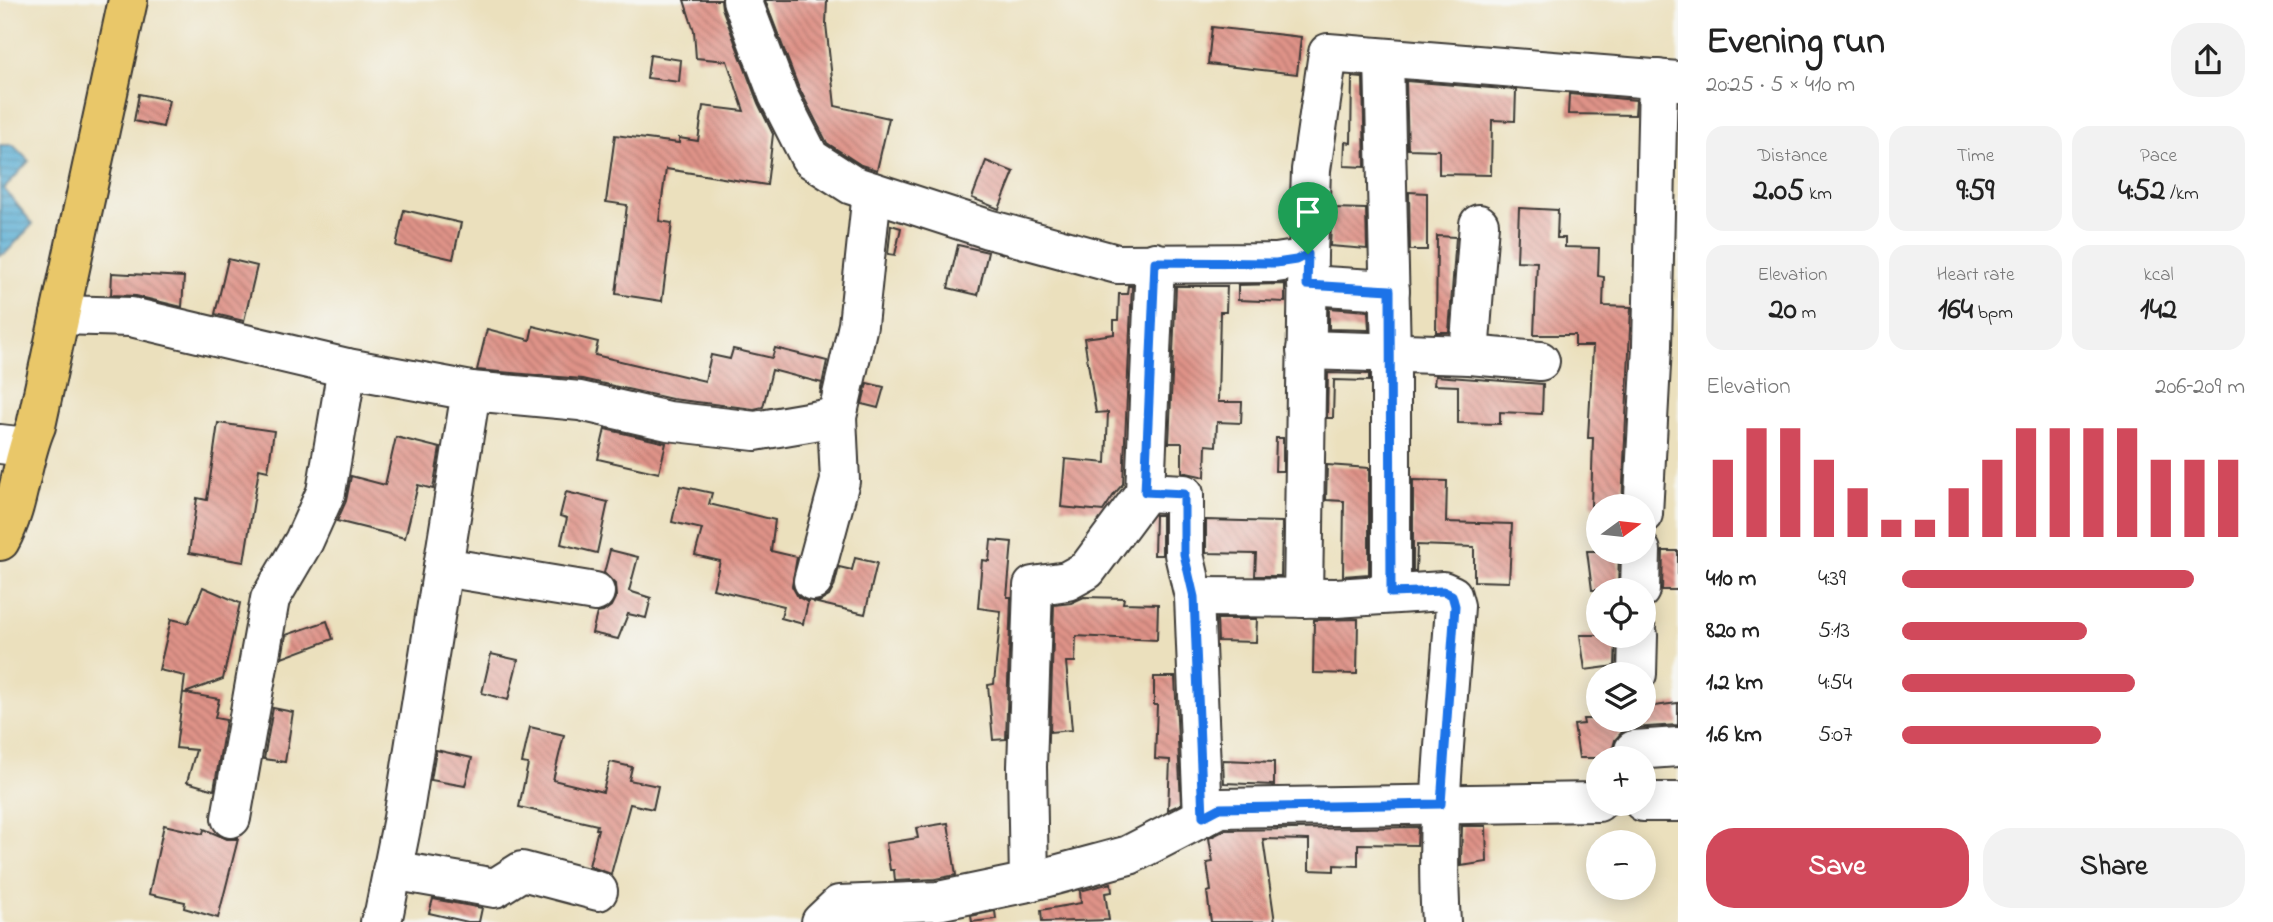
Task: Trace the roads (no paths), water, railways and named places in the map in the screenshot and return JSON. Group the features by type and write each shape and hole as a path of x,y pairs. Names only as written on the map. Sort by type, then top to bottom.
{"main road":[{"path":"0,541 10,523 14,446 36,426 128,0"}],"street":[{"path":"742,0 778,95 810,158 852,185 988,229 1117,264 1276,263 1296,260 1308,269 1390,290"},
{"path":"1303,598 1311,170 1328,53 1668,80 1644,494"},
{"path":"1384,58 1391,353 1391,593"},
{"path":"813,581 840,481 837,417 858,325 872,192"},
{"path":"1469,355 1479,224"},
{"path":"1029,882 1027,766 1032,586 1067,581 1087,570 1145,492 1155,262"},
{"path":"60,315 131,317 347,368 471,391 580,401 668,421 755,431 837,417"},
{"path":"1307,350 1469,355 1540,361"},
{"path":"231,818 270,599 304,541 326,492 347,368"},
{"path":"380,922 392,870 471,391"},
{"path":"1145,492 1184,494 1184,554 1194,597 1203,817"},
{"path":"443,567 595,592"},
{"path":"1194,597 1336,598 1443,591 1452,595 1455,606 1438,879 1441,922"},
{"path":"1634,742 1678,747"},
{"path":"821,922 839,905 938,901 1029,882 1129,855 1220,808 1586,802"},
{"path":"1656,802 1678,802"},
{"path":"392,870 495,888 522,871 598,891"}],"water":[{"path":"0,145 13,145 29,161 4,189 33,224 6,253 0,255"}]}
